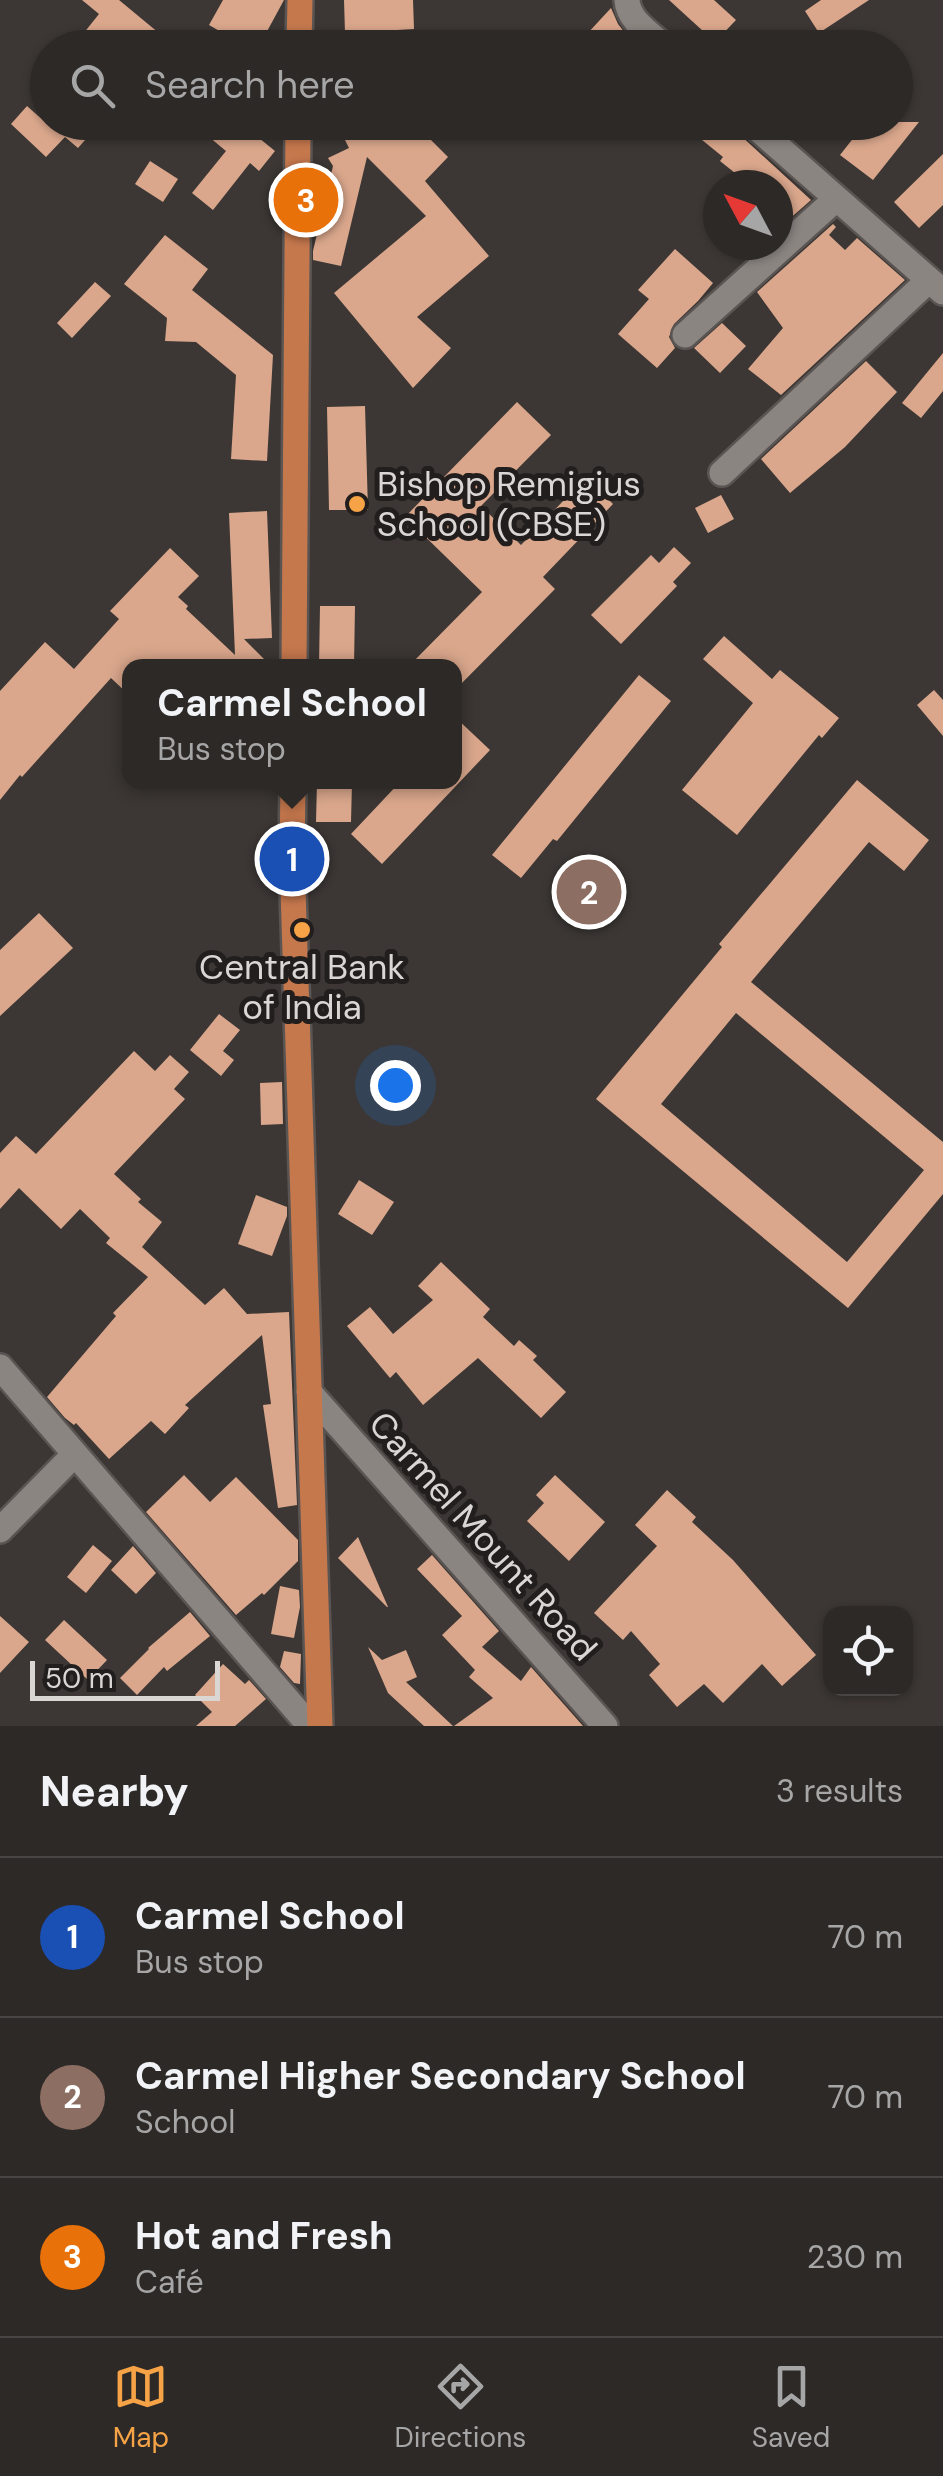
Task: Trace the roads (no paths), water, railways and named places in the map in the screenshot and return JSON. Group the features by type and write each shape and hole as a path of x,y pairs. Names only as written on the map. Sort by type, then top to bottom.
{"main road":[{"path":"299,30 300,0"},
{"path":"294,659 298,140"},
{"path":"292,789 320,1726"}],"street":[{"path":"626,0 632,17 646,30"},
{"path":"722,473 936,287 770,140"},
{"path":"685,335 836,199"},
{"path":"0,1367 310,1726"},
{"name":"Carmel Mount Road","path":"309,1392 605,1726"},
{"path":"0,1530 74,1455"}],"place":[{"name":"Hot and Fresh","path":"306,200"},
{"name":"Bishop Remigius School (CBSE)","path":"357,504"},
{"name":"Carmel School","path":"292,859"},
{"name":"Carmel Higher Secondary School","path":"589,892"},
{"name":"Central Bank of India","path":"302,930"}]}
